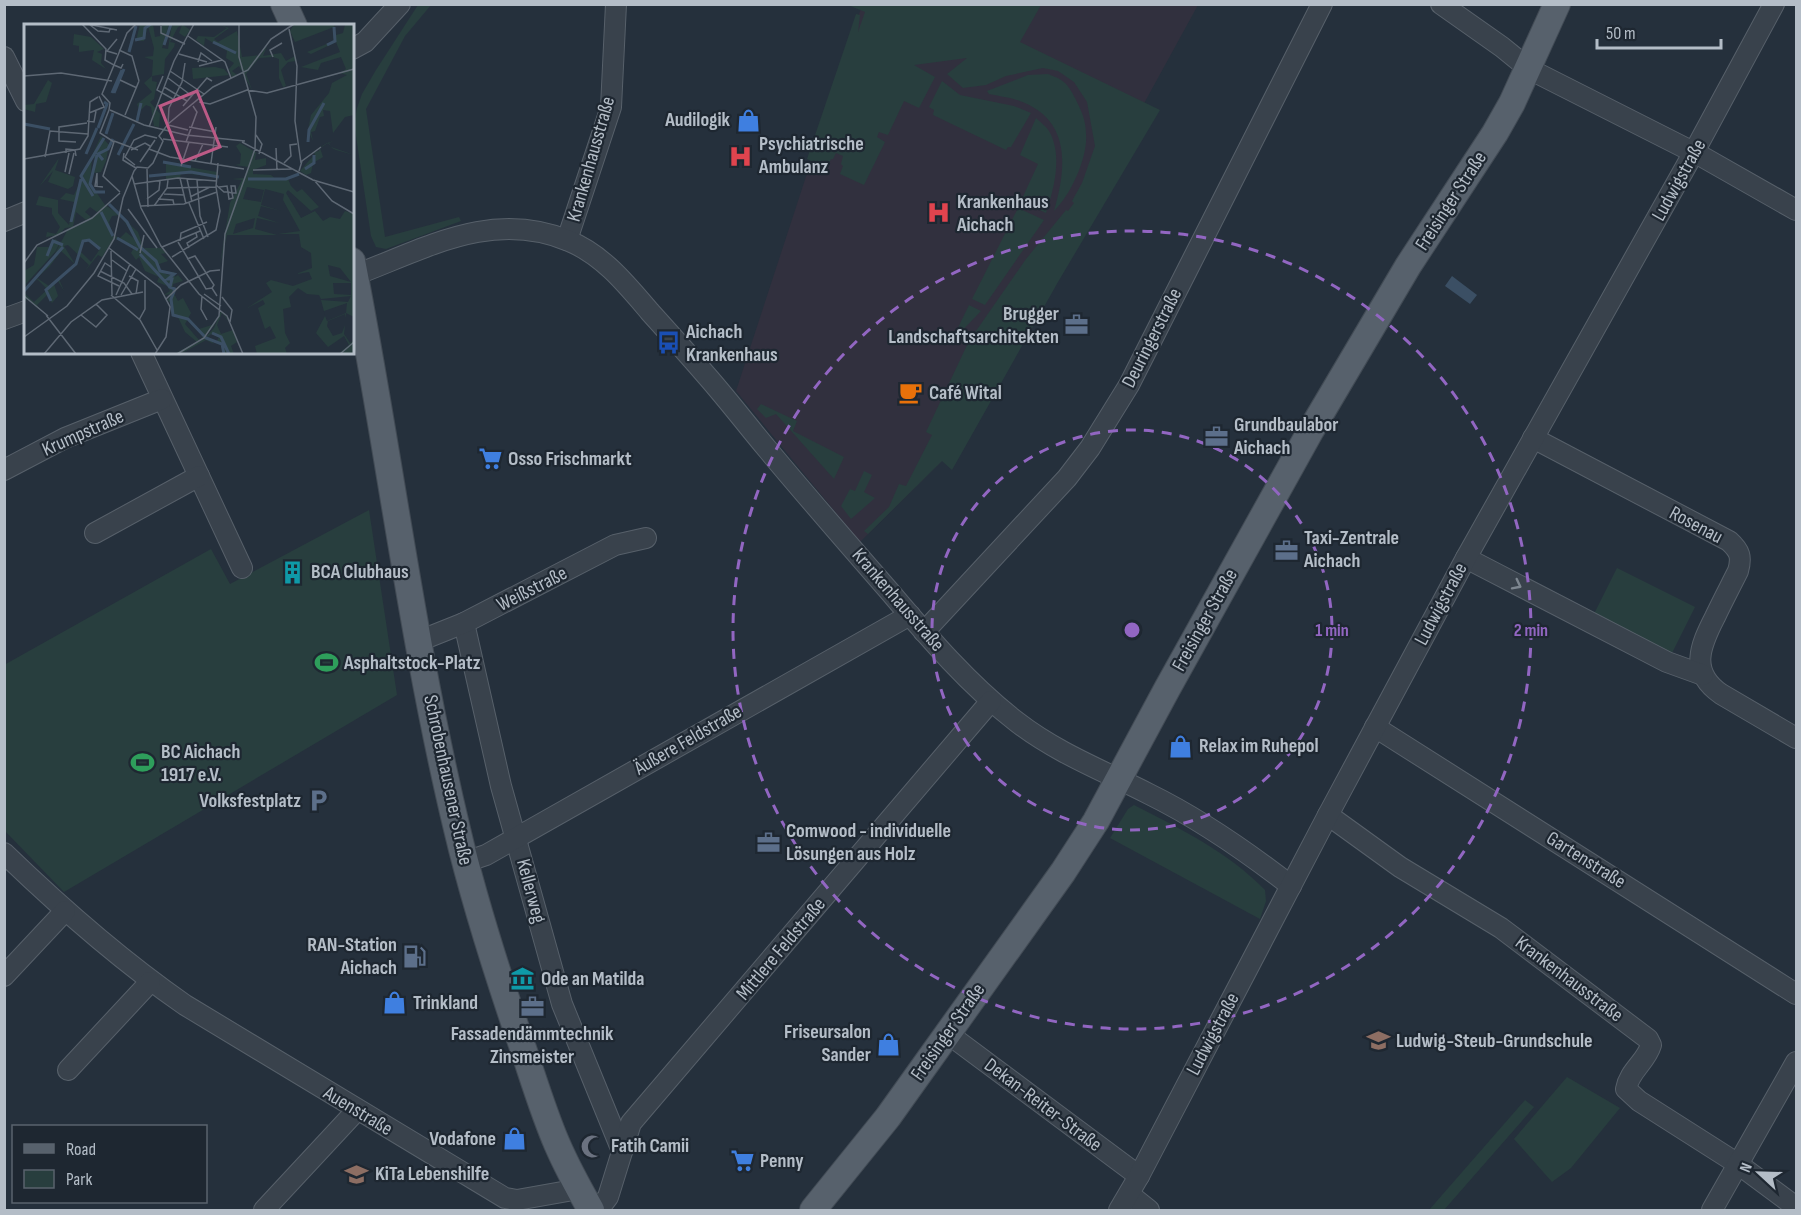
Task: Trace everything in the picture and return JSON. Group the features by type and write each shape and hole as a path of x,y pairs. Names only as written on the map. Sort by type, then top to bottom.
{"main road":[{"path":"285,4 293,24"},
{"name":"Freisinger Straße","path":"813,1210 888,1117 1063,872 1096,821 1311,430 1408,266 1495,133 1529,69 1557,4"},
{"name":"Schrobenhausener Straße","path":"354,268 444,775 465,862 502,988 534,1081 557,1145 585,1200"}],"street":[{"path":"354,49 365,42 400,4"},
{"name":"Krankenhausstraße","path":"567,240 611,107 616,4"},
{"name":"Deuringerstraße","path":"924,632 1067,478 1110,417 1129,385 1322,4"},
{"path":"1441,4 1529,69 1695,152 1797,210"},
{"name":"Ludwigstraße","path":"1124,1202 1466,558 1695,152 1774,4"},
{"path":"4,57 24,97"},
{"path":"4,221 24,213"},
{"name":"Krankenhausstraße","path":"354,268 483,230 513,228 540,232 582,247 613,270 724,395 768,450 924,632 992,701 1044,741 1219,832 1291,886"},
{"path":"4,319 24,312"},
{"path":"142,354 242,568"},
{"name":"Krumpstraße","path":"4,470 65,438 162,399"},
{"name":"Rosenau","path":"1533,438 1729,541 1739,550 1741,560 1738,571 1701,644 1700,659 1703,675"},
{"path":"95,533 199,476"},
{"name":"Weißstraße","path":"419,641 464,623 615,545 646,538"},
{"path":"1466,558 1667,662 1703,675 1709,686 1797,738"},
{"name":"Äußere Feldstraße","path":"465,862 486,855 910,615"},
{"name":"Kellerweg","path":"464,623 501,786 562,1004 622,1151"},
{"name":"Mittlere Feldstraße","path":"598,1210 608,1197 631,1123 992,701"},
{"name":"Gartenstraße","path":"1375,727 1797,994"},
{"name":"Krankenhausstraße","path":"1328,815 1400,867 1501,928 1648,1039 1651,1045 1649,1052 1628,1079 1626,1089 1639,1101 1737,1164"},
{"name":"Auenstraße","path":"4,853 65,911 150,982 357,1110 505,1198 585,1200"},
{"path":"4,976 65,911"},
{"path":"68,1070 150,982"},
{"name":"Dekan-Reiter-Straße","path":"947,1033 1139,1176"},
{"path":"1712,1210 1797,1062"},
{"path":"264,1210 357,1110"},
{"path":"1737,1164 1797,1207"},
{"path":"1124,1202 1149,1210"}],"shaded area":[{"name":"Krankenhaus Aichach","path":"862,5 1198,5 1012,344 943,460 860,542 736,391"},
{"path":"1452,276 1477,295 1470,304 1445,286"}],"green space":[{"path":"418,5 431,5 405,36 366,109 385,237 459,217 461,221 386,249 376,247 371,236 354,123 362,94"},
{"path":"848,5 1041,5 1020,42 1160,110 1058,282 952,470 942,461 868,534 864,531 889,507 899,484 906,486 932,435 926,432 969,341 1026,259 1074,203 1072,201 1082,183 1095,146 1087,102 1074,82 1058,71 1043,68 1006,76 986,85 963,88 947,74 967,58 914,65 935,77 919,108 904,101 888,135 879,132 877,137 885,142 864,185 840,174 843,156 836,153 827,168 807,159 856,14 860,15 858,32 865,12"},
{"path":"1048,74 1063,81 1071,90 1083,115 1086,134 1084,153 1077,175 1054,211 1062,161 1061,145 1056,131 1035,108 1017,100 989,94 987,91 1028,75"},
{"path":"942,81 960,95 1014,106 1031,113 1011,147 1006,150 933,115 934,110 929,107"},
{"path":"1036,118 1049,131 1056,151 1056,172 1046,213 1021,201 1038,164 1020,155"},
{"path":"1018,208 1044,220 985,305 972,299"},
{"path":"969,305 981,311 957,336 955,334"},
{"path":"761,404 797,421 793,431 844,457 834,479 776,414 766,418 757,409"},
{"path":"864,471 872,475 864,492 875,498 851,519 841,506 850,489 855,491"},
{"name":"BC Aichach 1917 e.V.","path":"369,510 397,695 64,892 5,831 4,665 211,549 230,584"},
{"path":"1617,568 1695,607 1672,653 1594,614"},
{"path":"1134,805 1203,842 1251,876 1265,890 1266,901 1260,919 1110,838 1128,809"},
{"path":"1567,1077 1620,1108 1571,1168 1552,1182 1514,1139"},
{"path":"1525,1100 1534,1107 1444,1210 1429,1210"}],"place":[{"name":"Audilogik","path":"748,120"},
{"name":"Psychiatrische Ambulanz","path":"741,156"},
{"name":"Krankenhaus Aichach","path":"939,213"},
{"name":"Brugger Landschaftsarchitekten","path":"1077,325"},
{"name":"Aichach Krankenhaus","path":"668,343"},
{"name":"Café Wital","path":"911,393"},
{"name":"Grundbaulabor Aichach","path":"1216,437"},
{"name":"Osso Frischmarkt","path":"490,459"},
{"name":"Taxi-Zentrale Aichach","path":"1286,550"},
{"name":"BCA Clubhaus","path":"293,572"},
{"name":"Asphaltstock-Platz","path":"326,663"},
{"name":"Relax im Ruhepol","path":"1181,746"},
{"name":"BC Aichach 1917 e.V.","path":"143,763"},
{"name":"Volksfestplatz","path":"319,801"},
{"name":"Comwood - individuelle Lösungen aus Holz","path":"768,842"},
{"name":"RAN-Station Aichach","path":"415,956"},
{"name":"Ode an Matilda","path":"523,979"},
{"name":"Trinkland","path":"395,1003"},
{"name":"Fassadendämmtechnik Zinsmeister","path":"532,1006"},
{"name":"Ludwig-Steub-Grundschule","path":"1378,1041"},
{"name":"Friseursalon Sander","path":"889,1044"},
{"name":"Vodafone","path":"514,1139"},
{"name":"Fatih Camii","path":"593,1146"},
{"name":"Penny","path":"742,1161"},
{"name":"KiTa Lebenshilfe","path":"357,1174"}]}
